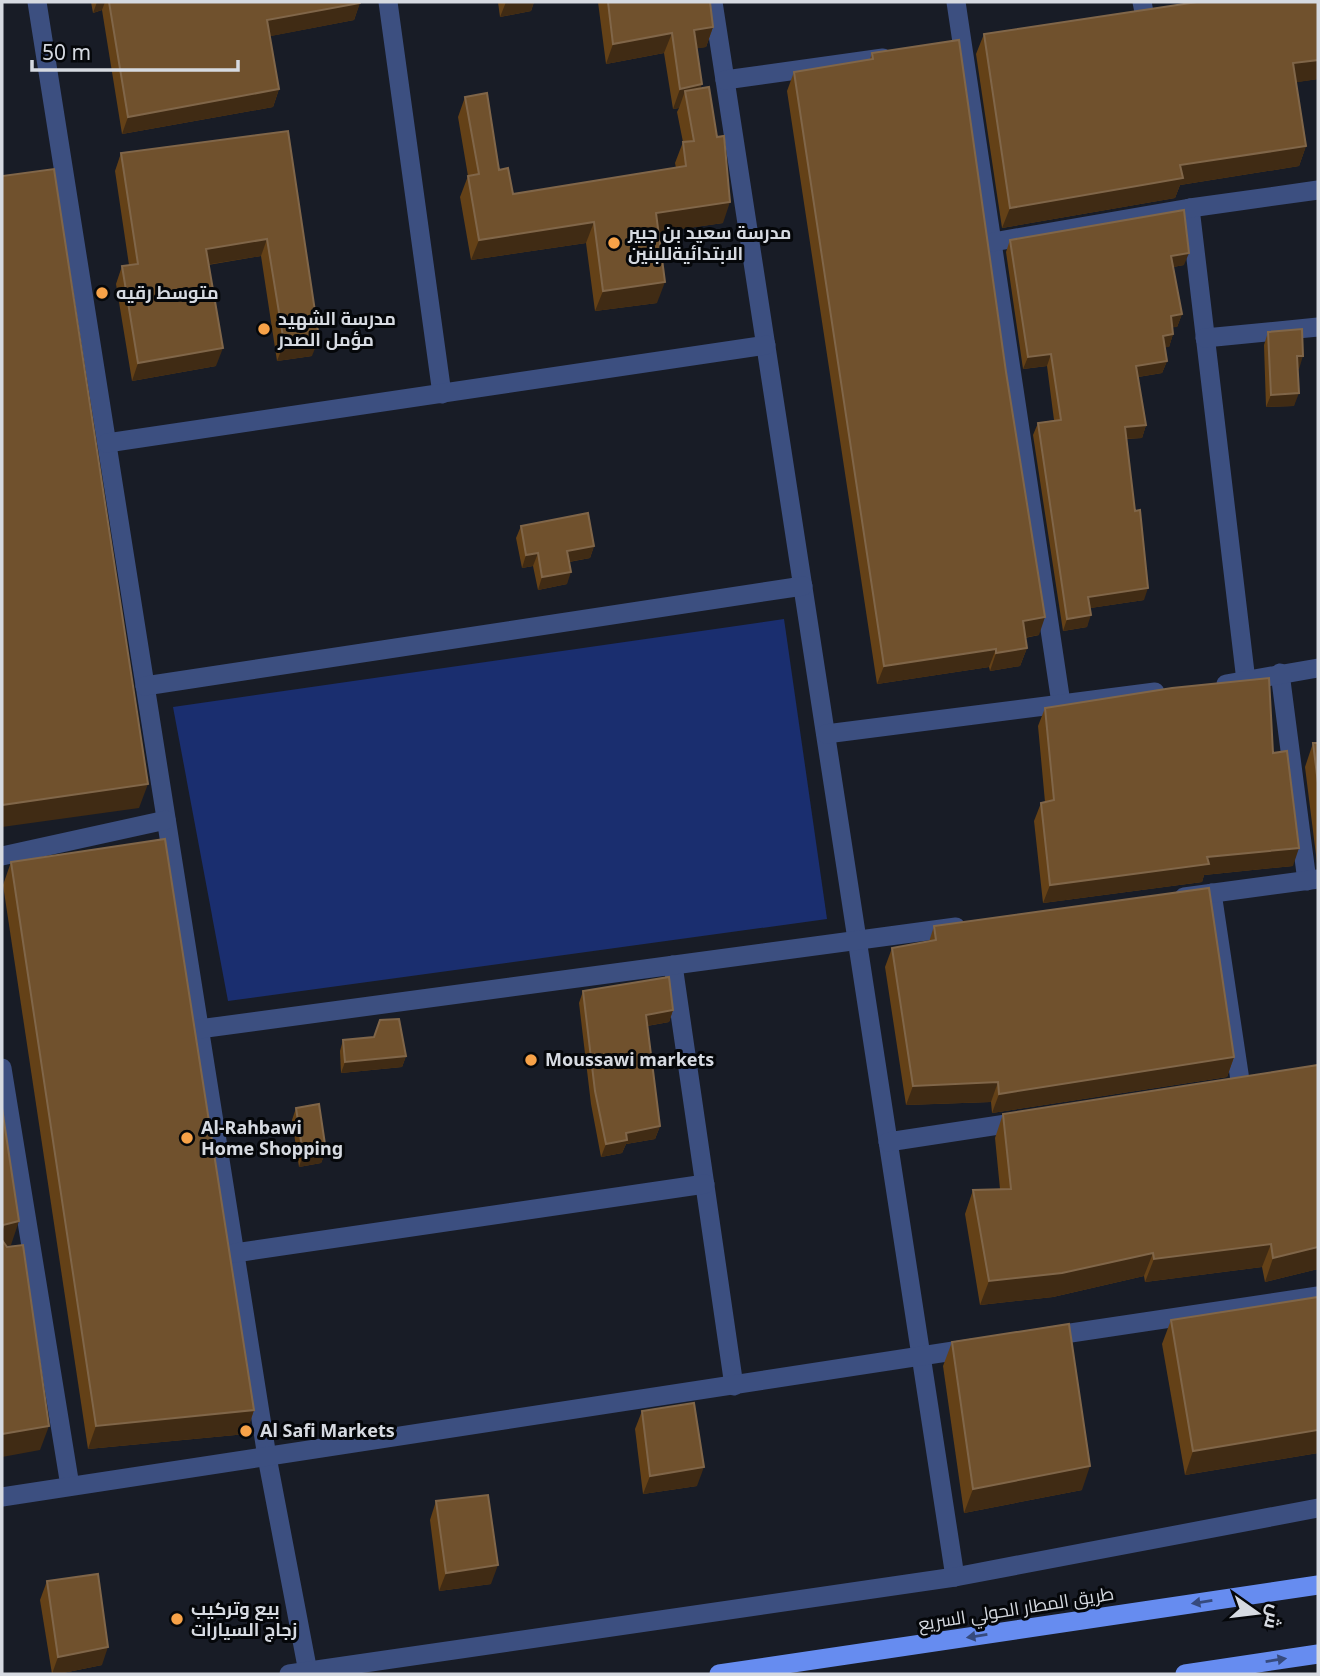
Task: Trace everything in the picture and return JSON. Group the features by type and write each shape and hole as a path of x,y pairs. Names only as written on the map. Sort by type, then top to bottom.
{"highway":[{"name":"طريق المطار الحولي السريع","path":"719,1674 1318,1585"},
{"path":"1185,1674 1318,1654"},
{"path":"834,1674 845,1660 855,1655"}],"street":[{"path":"37,2 267,1457 298,1673 955,1577 1318,1508"},
{"path":"387,2 442,394"},
{"path":"713,2 955,1577"},
{"path":"956,2 1061,703"},
{"path":"725,80 897,56"},
{"path":"39,176 64,172"},
{"path":"993,242 1190,208 1318,190"},
{"path":"1190,208 1246,681"},
{"path":"1205,338 1318,327"},
{"path":"107,443 766,345"},
{"path":"145,686 803,586"},
{"path":"1206,686 1318,668"},
{"path":"1158,901 1313,880 1280,673"},
{"path":"826,734 1180,689"},
{"path":"2,856 166,820"},
{"path":"1212,893 1234,1088 1266,1083"},
{"path":"199,1029 980,924"},
{"path":"673,965 734,1386"},
{"path":"2,1068 70,1486"},
{"path":"888,1142 1051,1117"},
{"path":"235,1254 705,1184"},
{"path":"12,1257 32,1253"},
{"path":"1031,1339 1318,1296"},
{"path":"2,1497 990,1346"}],"shaded area":[{"path":"784,619 827,919 228,1001 173,707"}],"building":[{"path":"109,2 360,3 267,20 279,89 128,117"},
{"path":"608,2 710,2 713,27 694,30 702,84 680,89 672,33 613,44"},
{"path":"1197,2 1318,2 1318,60 1293,63 1306,146 1180,165 1183,178 1010,208 984,34"},
{"path":"959,40 1006,372 1045,617 1023,621 1027,648 996,653 996,649 884,666 794,72 873,59 872,53"},
{"path":"709,87 717,137 724,136 730,202 656,213 665,282 603,291 594,222 479,240 468,176 479,174 465,97 487,93 499,170 508,168 513,194 686,166 683,142 694,141 685,91"},
{"path":"288,131 319,338 284,343 267,239 206,249 223,348 138,363 122,266 138,264 121,153"},
{"path":"54,169 148,784 2,805 2,176"},
{"path":"1184,210 1189,253 1171,256 1182,314 1171,316 1173,334 1163,336 1167,361 1136,366 1146,425 1125,427 1135,511 1140,510 1148,588 1088,597 1091,615 1067,619 1038,423 1061,420 1051,354 1028,357 1010,240"},
{"path":"1302,329 1303,356 1297,356 1299,393 1271,395 1268,332"},
{"path":"588,513 594,546 567,551 571,572 542,577 538,553 526,555 521,526"},
{"path":"1269,678 1273,753 1287,751 1299,848 1207,857 1209,864 1050,885 1041,803 1054,800 1045,708 1172,688"},
{"path":"1313,743 1318,743 1318,783"},
{"path":"165,839 254,1410 96,1426 11,862"},
{"path":"1209,888 1234,1057 999,1094 998,1082 913,1086 892,948 936,940 934,926"},
{"path":"669,977 673,1010 646,1015 660,1126 626,1133 627,1140 606,1144 595,1091 583,991"},
{"path":"399,1019 406,1056 345,1062 343,1040 374,1037 380,1020"},
{"path":"1318,1065 1318,1247 1273,1258 1271,1244 1154,1259 1153,1253 1062,1273 989,1281 973,1190 1011,1189 1003,1114"},
{"path":"319,1104 326,1151 303,1154 296,1108"},
{"path":"2,1108 19,1221 3,1225 2,1229"},
{"path":"2,1240 7,1247 23,1245 49,1426 2,1434"},
{"path":"1318,1297 1318,1430 1193,1451 1171,1320"},
{"path":"1069,1324 1090,1466 973,1489 952,1342"},
{"path":"694,1403 704,1467 650,1476 642,1411"},
{"path":"488,1495 498,1565 446,1573 436,1501"},
{"path":"98,1574 108,1647 58,1657 47,1581"}],"place":[{"name":"مدرسة سعيد بن جبير الابتدائيةللبنين","path":"614,243"},
{"name":"متوسط رقيه","path":"102,293"},
{"name":"مدرسة الشهيد مؤمل الصدر","path":"264,329"},
{"name":"Moussawi markets","path":"531,1060"},
{"name":"Al-Rahbawi Home Shopping","path":"187,1138"},
{"name":"Al Safi Markets","path":"246,1431"},
{"name":"بيع وتركيب زجاج السيارات","path":"177,1619"}]}
